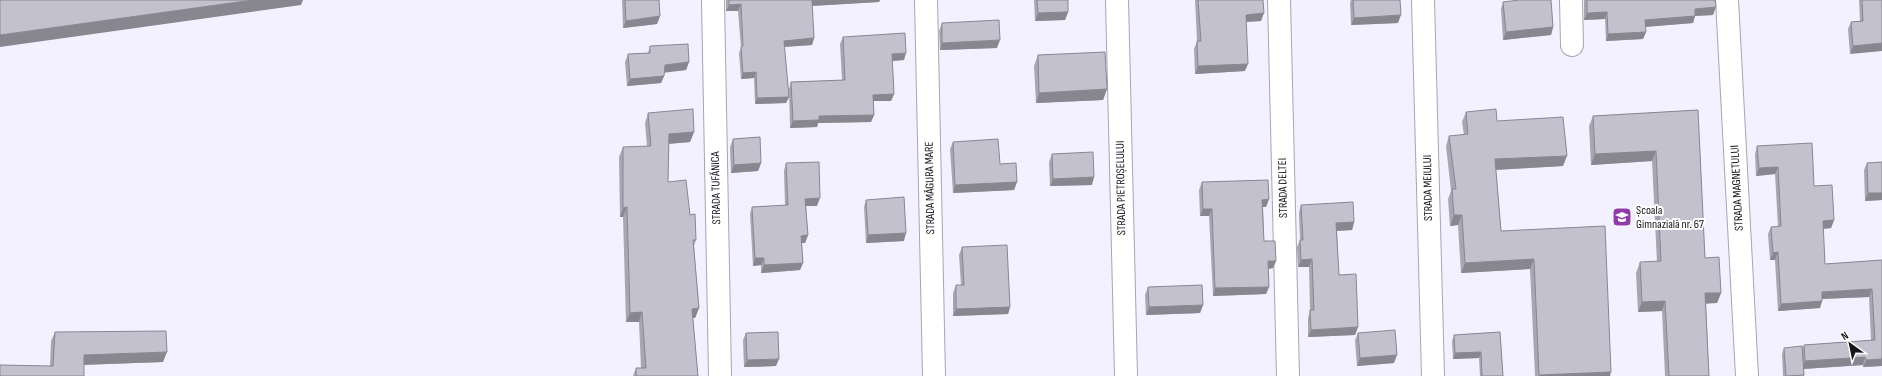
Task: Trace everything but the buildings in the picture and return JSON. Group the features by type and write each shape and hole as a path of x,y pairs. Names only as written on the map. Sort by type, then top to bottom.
{"street":[{"name":"STRADA TUFĂNICA","path":"713,0 720,376"},
{"name":"STRADA MĂGURA MARE","path":"926,0 934,376"},
{"name":"STRADA PIETROȘELULUI","path":"1117,0 1126,376"},
{"name":"STRADA DELTEI","path":"1279,0 1288,376"},
{"name":"STRADA MEIULUI","path":"1423,0 1433,376"},
{"path":"1571,0 1572,45"},
{"name":"STRADA MAGNETULUI","path":"1727,0 1747,376"}],"place":[{"name":"Școala Gimnazială nr. 67","path":"1622,217"}]}
